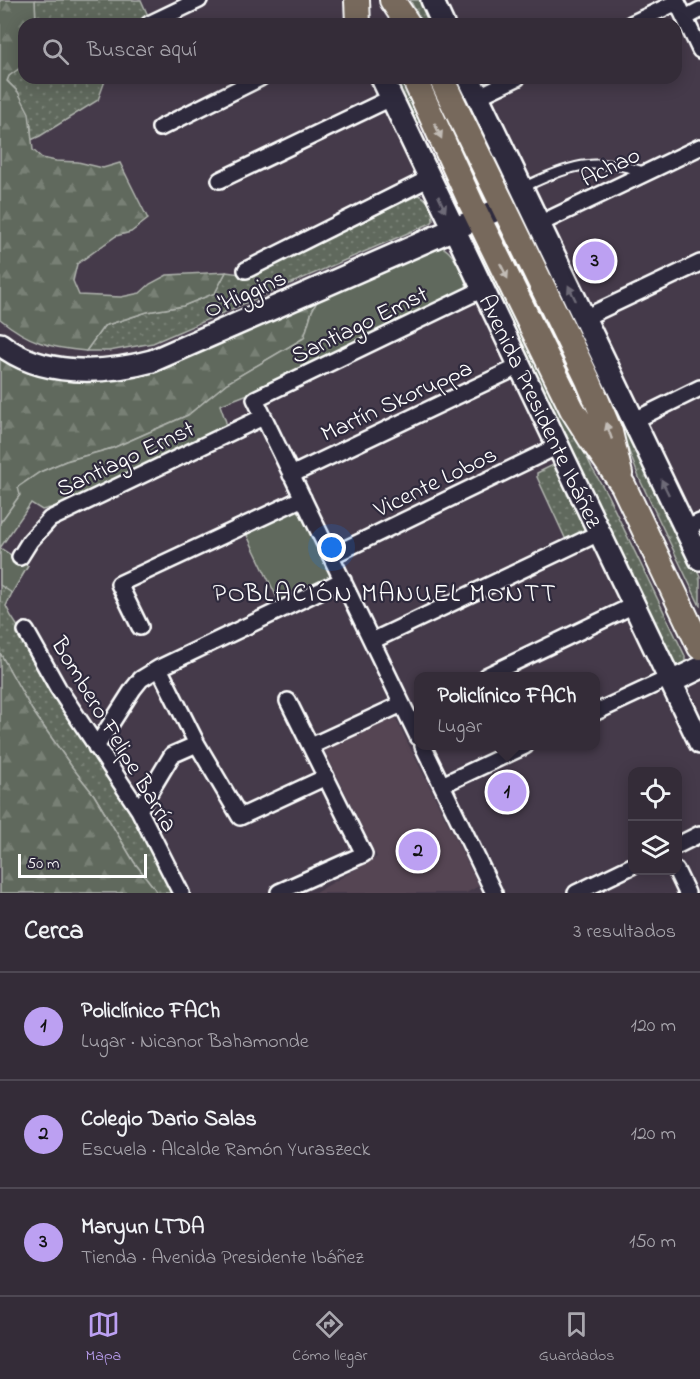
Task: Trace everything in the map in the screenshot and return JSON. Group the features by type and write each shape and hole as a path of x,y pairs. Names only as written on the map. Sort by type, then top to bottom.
{"main road":[{"path":"357,0 357,18"},
{"path":"385,0 392,18"},
{"path":"392,0 404,18"},
{"name":"Avenida Presidente Ibáñez","path":"417,84 478,218 572,409 623,485 700,647"},
{"name":"Avenida Presidente Ibáñez","path":"444,84 604,416 623,485"}],"street":[{"path":"162,18 199,0"},
{"path":"345,0 354,18"},
{"path":"432,0 440,18"},
{"path":"644,18 677,1 700,50"},
{"path":"685,18 700,10"},
{"path":"160,128 248,84"},
{"name":"Avenida Presidente Ibáñez","path":"385,84 700,743"},
{"path":"473,87 633,422 693,525 700,559"},
{"path":"220,180 391,98"},
{"name":"Achao","path":"539,224 700,147"},
{"path":"246,270 430,178"},
{"name":"O'Higgins","path":"0,344 26,359 51,367 77,370 141,364 162,358 504,207"},
{"path":"584,318 700,263"},
{"name":"Santiago Emst","path":"263,417 255,399 483,289"},
{"name":"Martín Skoruppa","path":"291,475 520,366"},
{"path":"633,422 700,388"},
{"path":"263,417 372,641 410,709 311,746"},
{"name":"Santiago Ernst","path":"20,557 30,541 50,519 263,417"},
{"name":"Vicente Lobos","path":"331,556 558,446"},
{"path":"140,627 119,584 303,498"},
{"path":"372,641 599,533"},
{"path":"96,747 141,679 159,668 343,580"},
{"path":"494,672 634,604"},
{"name":"Bombero Felipe Barría","path":"26,631 57,688 139,810 181,893"},
{"path":"159,668 197,744 240,817 326,777"},
{"path":"600,710 700,668"},
{"path":"279,892 364,854 288,701"},
{"path":"139,810 172,755 197,744"},
{"path":"425,750 494,893"},
{"path":"442,785 516,750"},
{"path":"682,842 700,834"},
{"path":"576,893 628,868"},
{"path":"678,875 687,893"}],"lane":[{"path":"521,189 572,166 587,164 618,165 646,173"}],"shaded area":[{"path":"393,713 479,886 466,893 315,893 377,857 323,747"}],"green space":[{"path":"0,0 35,0 36,18 18,18 18,69 9,76 7,81 18,92 29,113 33,150 42,158 56,161 78,162 103,168 120,163 148,219 131,232 116,236 77,264 73,281 79,295 121,297 140,293 150,284 167,275 226,272 215,293 183,306 147,312 104,326 86,351 50,346 20,333 0,319"},
{"path":"35,0 141,0 149,18 36,18"},
{"path":"410,0 425,0 434,18 420,18"},
{"path":"18,69 18,84 104,84 98,100 31,140 31,125 18,92 7,81 9,76"},
{"path":"394,84 406,84 423,120 413,125"},
{"path":"428,84 435,84 486,193 483,197 479,196"},
{"path":"454,84 466,84 700,576 700,606 640,480 602,381"},
{"path":"418,195 430,205 433,217 431,223 153,343 109,351 86,351 104,326 147,312 183,306 215,293 226,272 241,274 262,269"},
{"path":"438,245 449,252 458,264 468,291 258,390 220,405 226,422 224,429 62,505 42,510 31,503 0,548 0,523 20,495 18,487 40,472 66,461 113,448 188,415 227,383 304,338 312,311 320,296"},
{"path":"479,245 485,246 592,468 607,494 685,656 685,664 676,665 672,661 475,250"},
{"path":"320,296 312,311 304,338 227,383 188,415 113,448 66,461 40,472 25,482 20,495 0,523 0,357 16,365 70,377"},
{"path":"557,463 591,528 570,542 566,540 537,477 537,473"},
{"path":"302,503 338,578 281,606 245,531"},
{"path":"0,548 28,566 12,593 0,585"},
{"path":"0,549 28,566 6,606 11,616 122,790 177,893 158,893 134,862 94,795 32,710 0,653"},
{"path":"0,653 32,710 94,795 134,862 158,893 0,893"}],"place":[{"name":"Maryun LTDA","path":"595,261"},
{"name":"Policlínico FACh","path":"507,792"},
{"name":"Colegio Dario Salas","path":"418,851"}],"district":[{"name":"POBLACIÓN MANUEL MONTT","path":"385,592"}]}
